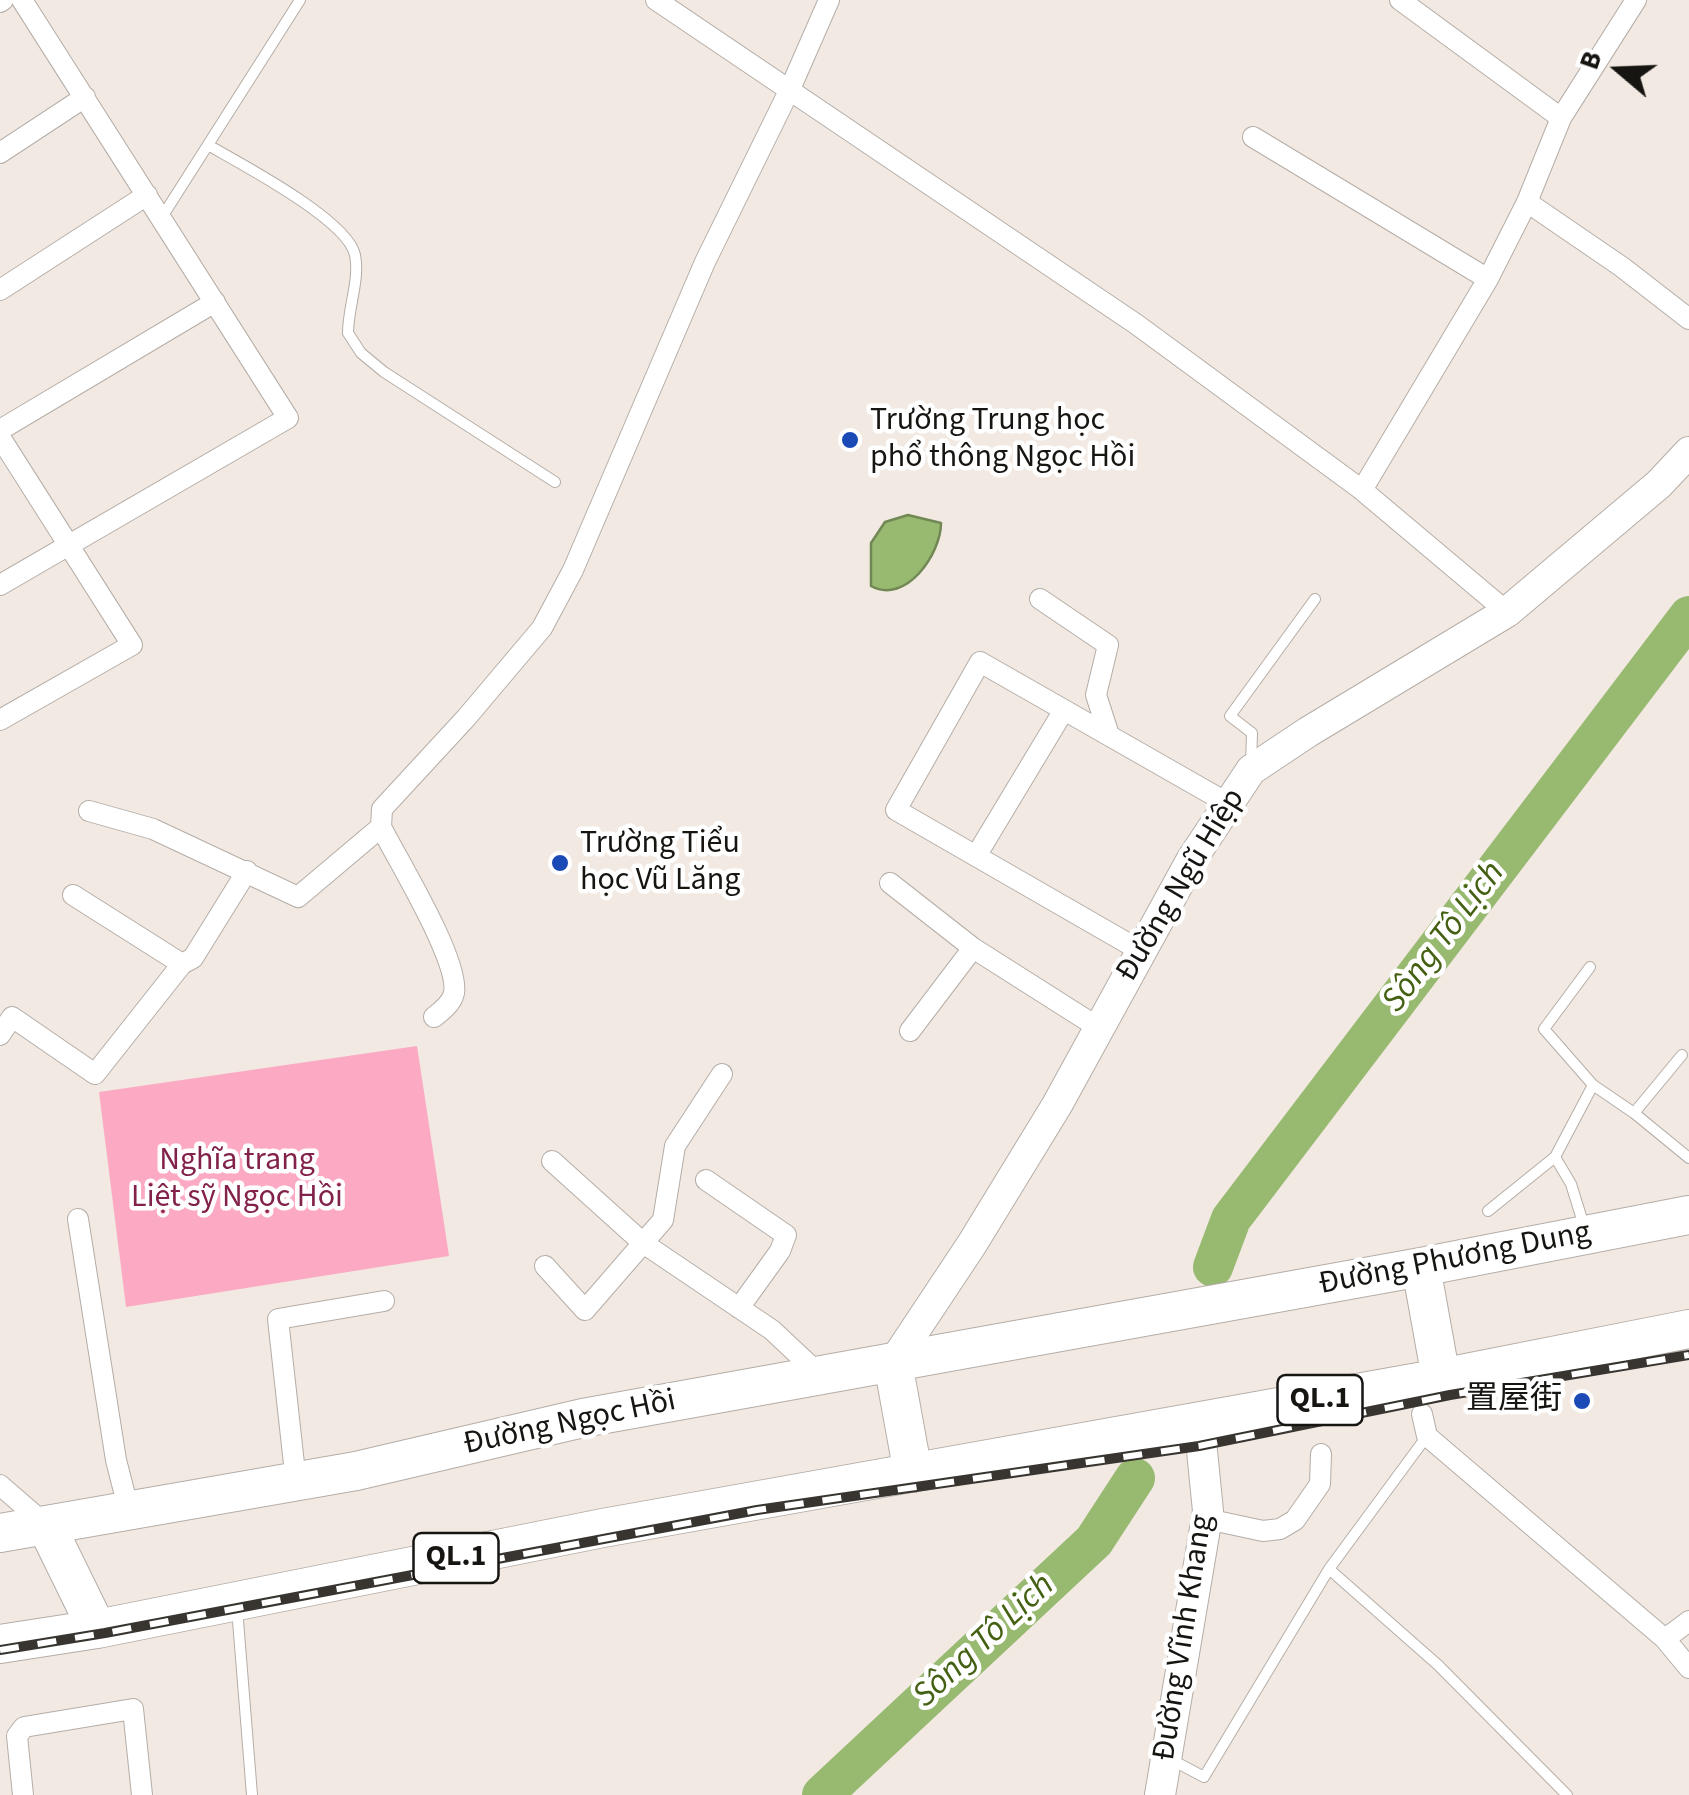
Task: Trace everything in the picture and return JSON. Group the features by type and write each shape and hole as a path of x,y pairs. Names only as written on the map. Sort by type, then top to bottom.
{"highway":[{"name":"Đường Phương Dung","path":"1141,1318 1689,1215"},
{"path":"1421,1267 1441,1378"},
{"name":"Đường Ngọc Hồi","path":"0,1533 356,1472 582,1418 1141,1318"},
{"name":"QL.1","path":"0,1644 237,1602 602,1528 1441,1378 1689,1329"},
{"path":"893,1363 913,1473"},
{"path":"46,1525 96,1629"}],"street":[{"path":"0,585 288,418 22,0"},
{"path":"656,0 1136,324 1362,490 1507,612"},
{"path":"434,1017 454,995 453,980 443,948 381,827 382,809 542,628 573,570 705,262 790,89 828,0"},
{"path":"1400,0 1561,118"},
{"path":"1362,490 1488,279 1527,202 1561,118 1636,0"},
{"path":"0,154 86,97"},
{"path":"1253,137 1488,279"},
{"path":"0,290 148,195"},
{"path":"1527,202 1689,319"},
{"path":"0,720 132,645 0,434 215,302"},
{"name":"Đường Ngũ Hiệp","path":"893,1363 1057,1105 1192,859 1251,770 1507,612 1660,484 1689,452"},
{"path":"1040,599 1108,645 1096,695 1109,736"},
{"path":"1141,950 896,810 980,662 1228,804"},
{"path":"976,856 1064,710"},
{"path":"89,811 154,829 298,897 381,827"},
{"path":"0,1035 12,1017 96,1074 182,964 192,958 247,870"},
{"path":"890,883 973,948 1099,1028"},
{"path":"73,895 182,964"},
{"path":"910,1031 973,948"},
{"path":"545,1266 585,1310 663,1220 675,1146 722,1074"},
{"path":"552,1161 645,1244 772,1330 821,1376"},
{"path":"706,1180 786,1235 780,1251 740,1308"},
{"path":"78,1219 116,1460 128,1511"},
{"path":"296,1482 278,1319 384,1301"},
{"path":"1422,1414 1427,1436 1665,1639 1689,1668"},
{"name":"Đường Vĩnh Khang","path":"1160,1795 1207,1519 1199,1422"},
{"path":"1207,1519 1263,1531 1295,1520 1320,1484 1320,1454"},
{"path":"0,1484 46,1525"},
{"path":"1665,1639 1689,1621"},
{"path":"23,1795 18,1736 24,1727 133,1710 142,1795"}],"lane":[{"path":"162,218 300,0"},
{"path":"208,144 313,209 342,232 354,252 355,262 348,332 361,353 384,372 554,482"},
{"path":"1251,770 1252,733 1230,716 1315,599"},
{"path":"1590,967 1544,1029 1593,1085 1689,1158"},
{"path":"1634,1113 1682,1055"},
{"path":"1488,1212 1555,1157 1593,1085"},
{"path":"1555,1157 1571,1184 1586,1235"},
{"path":"1166,1757 1204,1777 1329,1569 1427,1436"},
{"path":"1329,1569 1438,1665 1567,1795"},
{"path":"237,1602 252,1795"}],"green space":[{"name":"Nghĩa trang Liệt sỹ Ngọc Hồi","path":"417,1046 449,1256 126,1307 99,1092"}],"shaded area":[{"path":"908,515 941,523 935,549 909,583 897,589 871,586 871,543 885,522"}],"waterway":[{"name":"Sông Tô Lịch","path":"1213,1267 1231,1219 1689,616"},
{"name":"Sông Tô Lịch","path":"822,1795 1094,1541 1135,1478"}],"railway":[{"path":"0,1650 757,1510 1199,1446 1450,1395 1689,1355"}],"place":[{"name":"Trường Trung học phổ thông Ngọc Hồi","path":"850,440"},
{"name":"Trường Tiểu học Vũ Lăng","path":"560,863"},
{"name":"置屋街","path":"1582,1401"}]}
